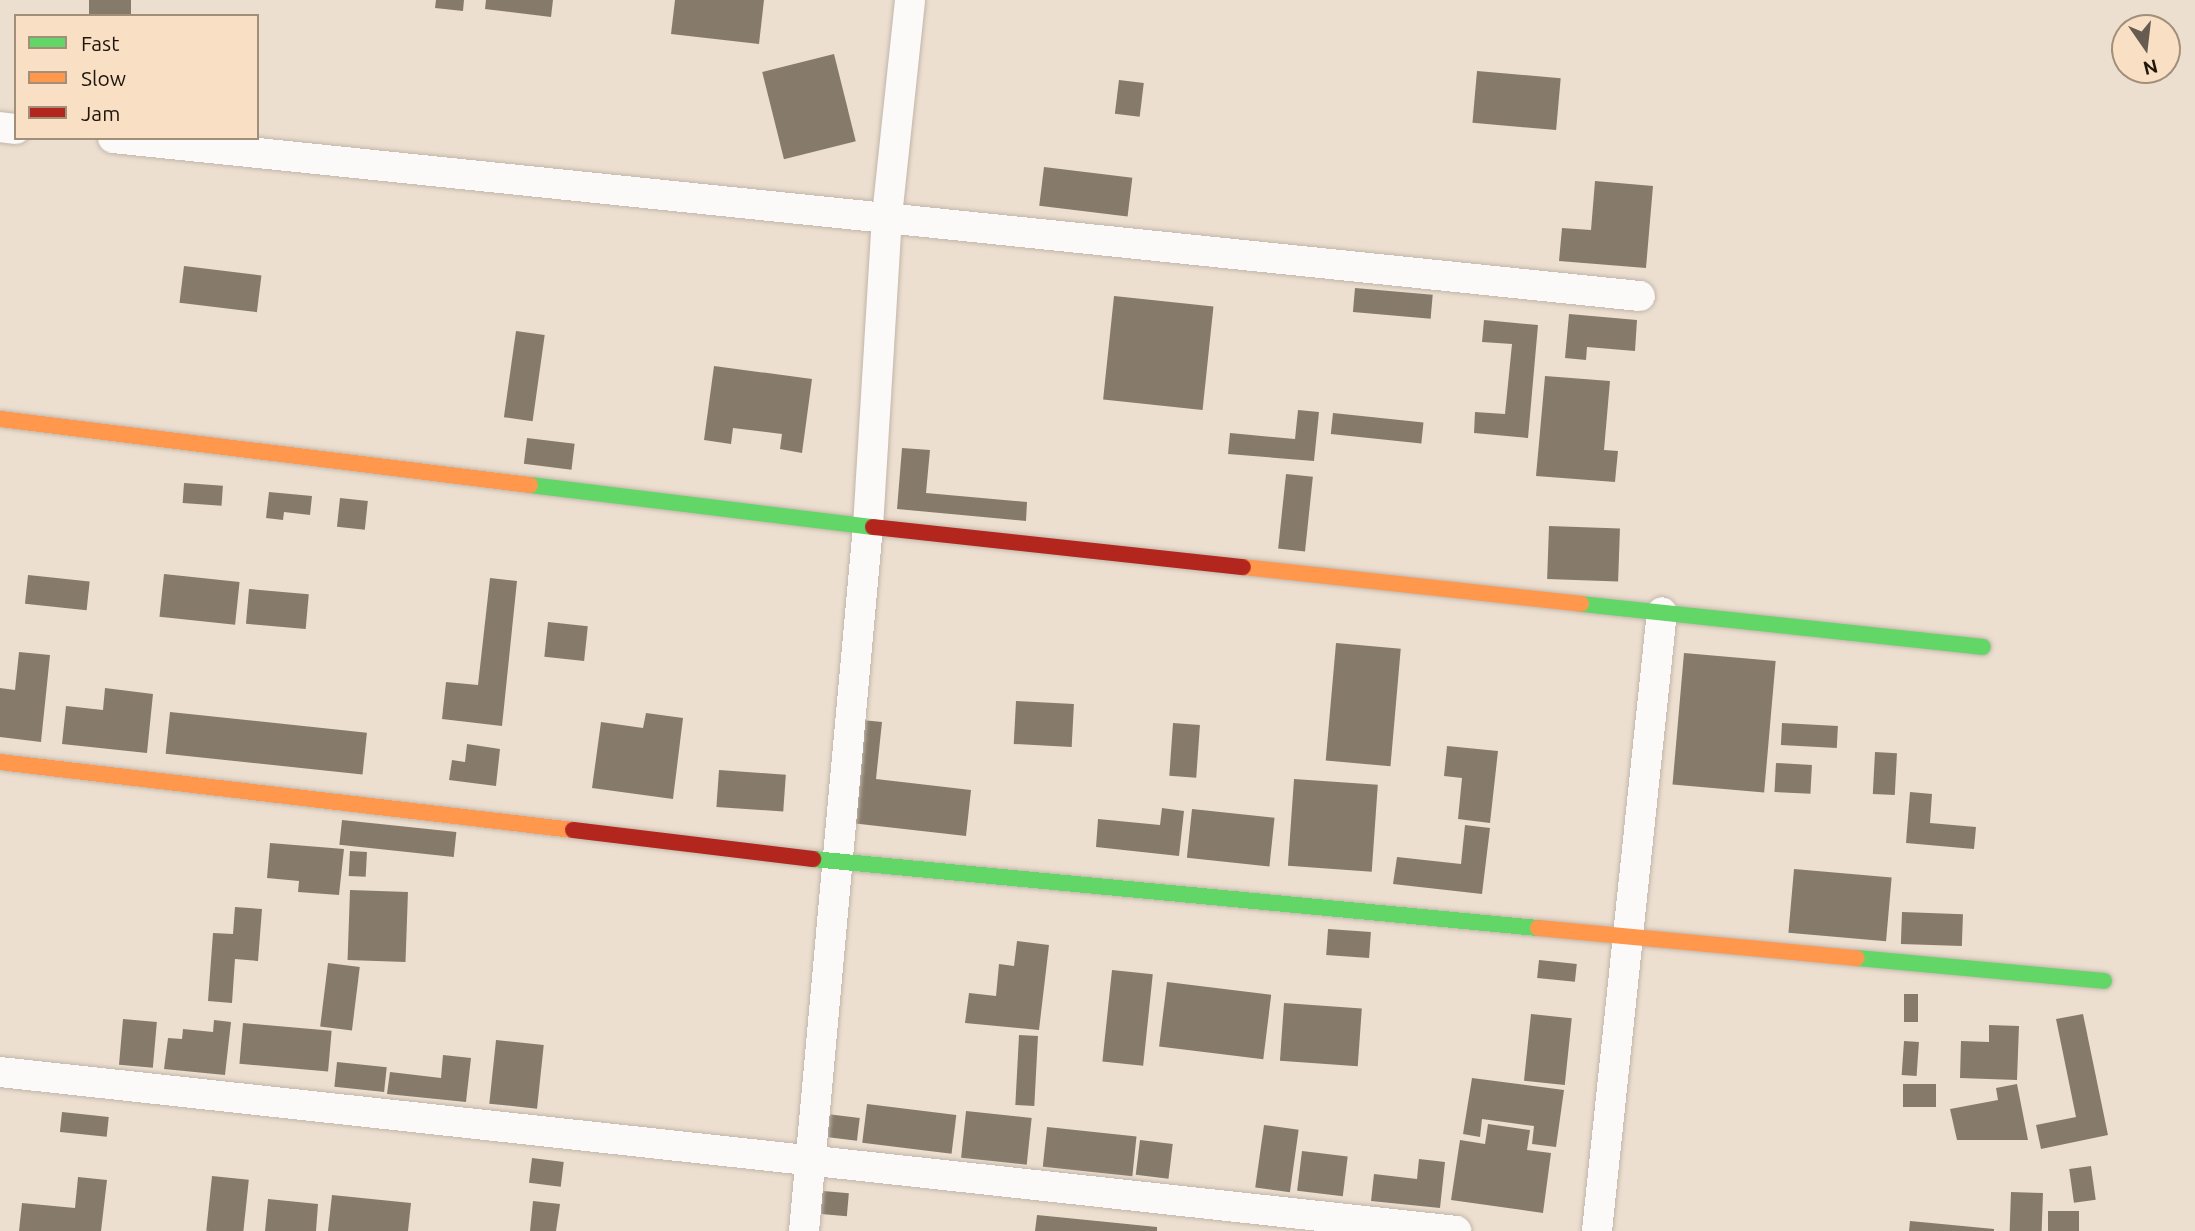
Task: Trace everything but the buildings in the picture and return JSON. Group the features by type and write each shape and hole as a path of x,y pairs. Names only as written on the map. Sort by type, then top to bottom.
{"street":[{"path":"804,1231 868,527 887,216 910,0"},
{"path":"133,140 1640,296"},
{"path":"0,419 868,527 1983,647"},
{"path":"1597,1231 1662,612"},
{"path":"0,762 839,862 1628,934 2104,981"},
{"path":"0,1072 812,1158 1456,1231"}],"traffic: fast":[{"path":"530,485 873,527"},
{"path":"1581,604 1983,647"},
{"path":"813,859 1538,928"},
{"path":"1857,958 2104,981"}],"traffic: slow":[{"path":"0,419 530,485"},
{"path":"1243,567 1581,604"},
{"path":"0,762 573,830"},
{"path":"1538,928 1857,958"}],"traffic: jam":[{"path":"873,527 1243,567"},
{"path":"573,830 813,859"}]}
